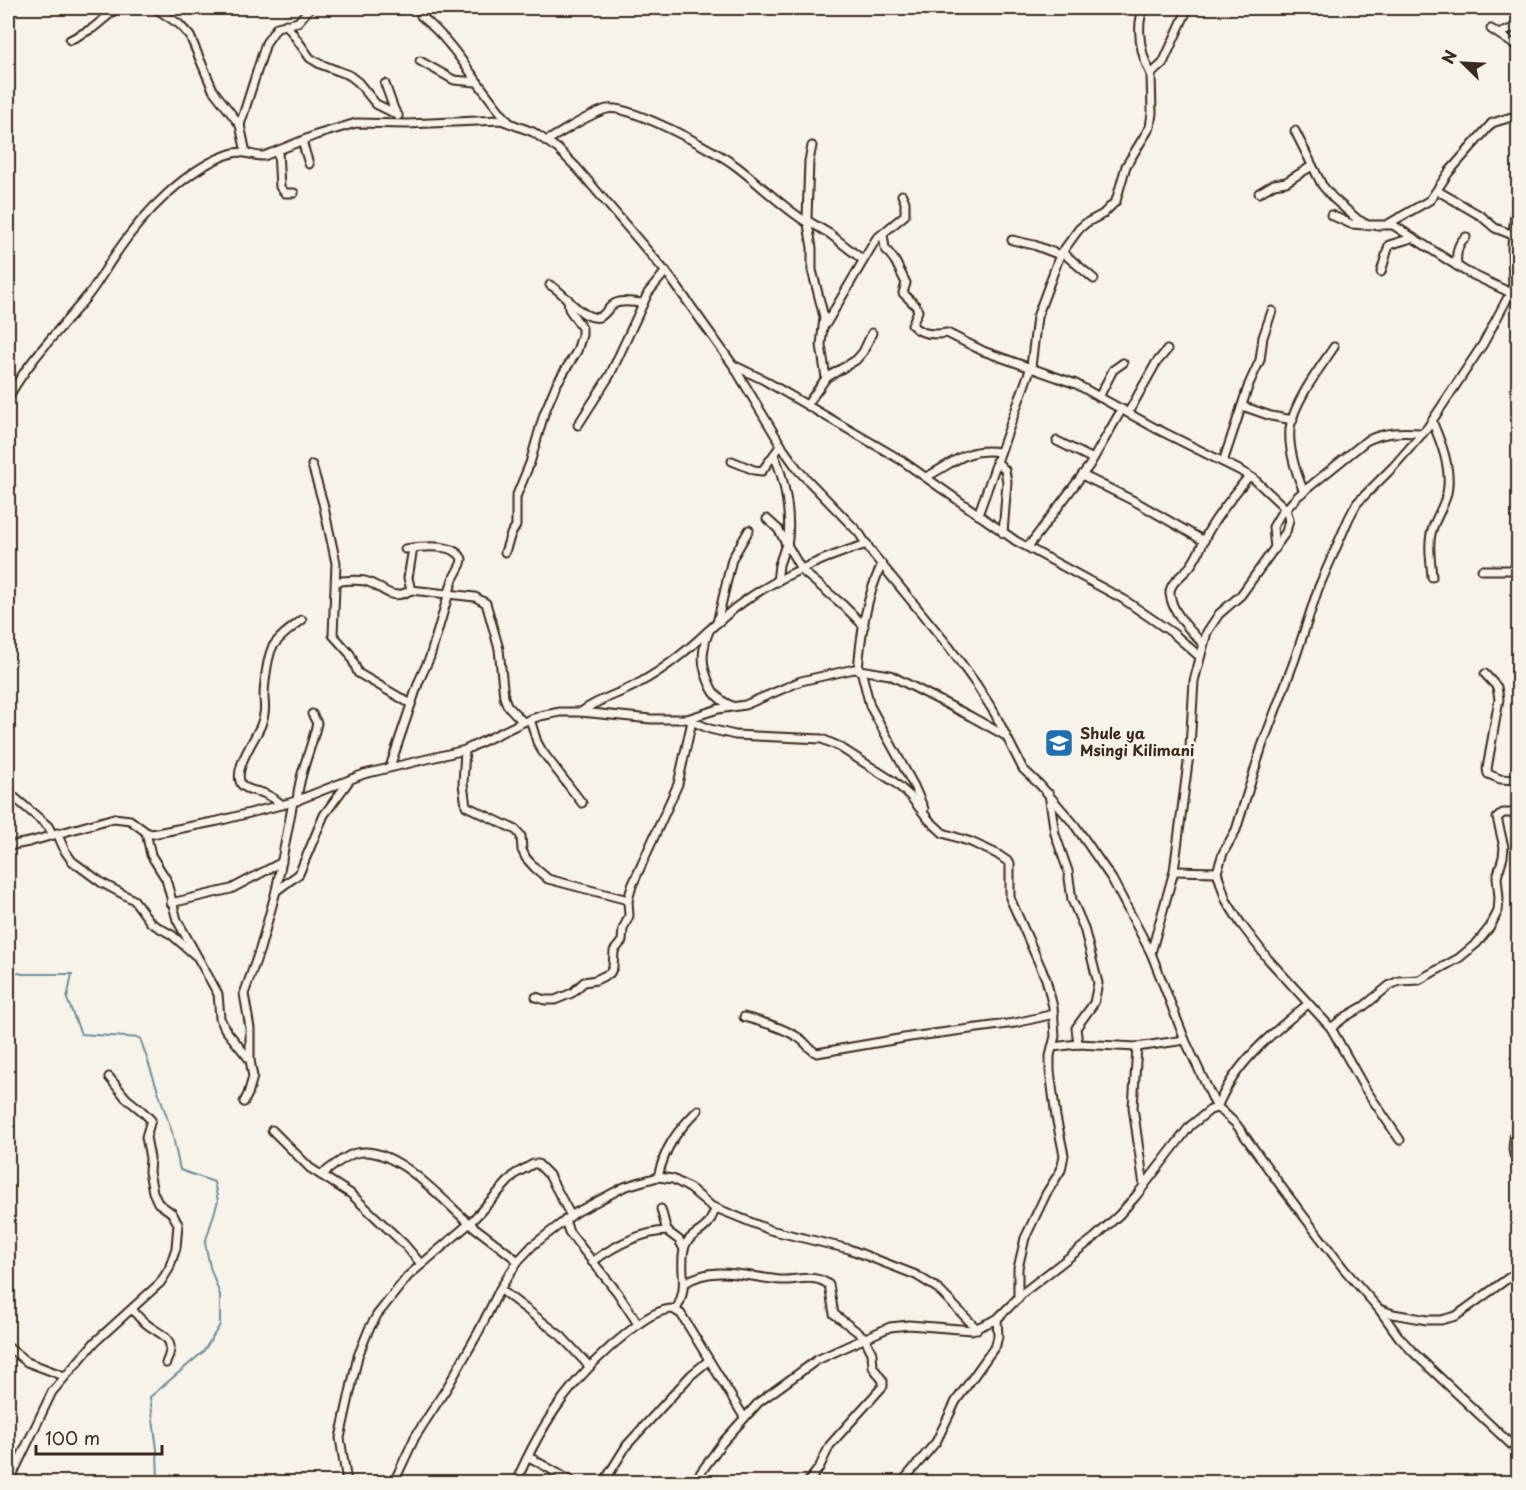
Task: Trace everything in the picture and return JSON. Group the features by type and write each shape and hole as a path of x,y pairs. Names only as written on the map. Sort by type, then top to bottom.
{"street":[{"path":"70,40 93,28 117,8"},
{"path":"155,8 179,24 190,36 213,90 240,125 246,153"},
{"path":"240,125 266,43 277,27 298,22 309,8"},
{"path":"978,515 1031,367 1037,317 1061,254 1079,229 1102,214 1116,201 1126,166 1150,127 1151,74 1142,50 1140,29 1143,8"},
{"path":"1151,74 1162,63 1188,8"},
{"path":"421,16 449,43 476,82 510,123"},
{"path":"286,24 310,58 349,75 358,82 376,104 398,116 407,124"},
{"path":"1499,34 1518,26"},
{"path":"1491,28 1518,46"},
{"path":"420,61 454,80 476,82"},
{"path":"385,84 398,116"},
{"path":"546,141 593,114 620,108 666,127 733,164 808,222 830,234 863,260"},
{"path":"1331,216 1351,224 1388,224 1430,200 1449,172 1492,123 1518,115"},
{"path":"8,398 28,365 94,288 128,237 153,208 204,166 233,153 264,156 356,123 407,124 501,120 533,132 558,149 589,180 666,271 733,365 799,471 853,526 950,648 994,712 1023,769 1049,794 1074,824 1113,879 1151,953 1185,1040 1216,1108 1225,1112 1236,1124 1344,1269 1414,1353 1518,1451"},
{"path":"1295,131 1311,166 1333,198 1357,219 1368,225"},
{"path":"302,141 309,165"},
{"path":"812,146 809,161 808,222 812,248 812,270 823,308 824,326 821,345 825,378"},
{"path":"278,151 280,187 285,193 294,194"},
{"path":"1260,193 1274,184 1286,182 1311,166"},
{"path":"1400,1140 1364,1087 1331,1028 1268,959 1241,924 1226,900 1217,872 1223,853 1236,830 1262,746 1318,589 1349,518 1357,503 1393,467 1432,421 1483,344 1502,308 1516,293 1513,235 1518,180"},
{"path":"1438,191 1481,216 1495,228 1513,235"},
{"path":"824,326 876,239 905,215 905,202 902,195"},
{"path":"1388,224 1457,266 1516,293"},
{"path":"883,234 885,248 895,261 906,283 903,292 918,310 913,328 936,336 947,333 983,351 1076,384 1249,476 1285,508 1289,527 1241,595 1219,614 1207,632 1199,657 1194,681 1190,747 1174,871 1151,953"},
{"path":"1457,266 1456,257 1459,247 1466,237"},
{"path":"1381,272 1389,245 1412,238"},
{"path":"1012,240 1061,254 1094,279"},
{"path":"578,425 610,375 648,293 666,271"},
{"path":"550,285 562,292 580,312 596,317 605,314 618,302 643,303"},
{"path":"505,552 516,526 516,497 534,453 544,414 556,385 577,351 582,335 582,328 570,309 568,299"},
{"path":"1223,462 1249,384 1260,360 1265,330 1272,311"},
{"path":"807,405 825,378 856,360 863,352 872,333"},
{"path":"1304,492 1291,451 1290,427 1304,394 1334,347"},
{"path":"1028,547 1082,475 1167,350"},
{"path":"1099,397 1113,370 1123,363"},
{"path":"733,365 807,405 926,477 1003,533 1123,599 1174,634 1199,657"},
{"path":"1242,406 1271,416 1293,420"},
{"path":"1432,421 1443,448 1448,479 1447,493 1432,529 1430,541 1432,577"},
{"path":"1275,549 1273,527 1285,508 1304,492 1376,436 1399,432 1423,433"},
{"path":"1057,441 1093,459"},
{"path":"732,461 761,471 781,445"},
{"path":"926,477 965,454 977,451 999,452"},
{"path":"774,455 783,483 788,514 786,545 779,565 777,582"},
{"path":"996,461 1005,470 1007,482 1003,533"},
{"path":"312,465 334,550 336,582 333,635 350,654 358,673 411,704"},
{"path":"1082,475 1138,503 1204,541"},
{"path":"1203,644 1179,615 1170,598 1170,591 1174,583 1191,565 1218,516 1249,476"},
{"path":"766,519 778,529 800,569 864,626"},
{"path":"717,623 732,559 749,530"},
{"path":"582,712 602,698 623,691 660,670 739,606 777,582 800,569 867,544"},
{"path":"390,767 430,657 453,579 461,564 460,554 450,550 427,546 405,549"},
{"path":"411,590 408,578 413,548"},
{"path":"882,564 871,590 864,626 860,670 870,706 917,792 929,820"},
{"path":"1482,570 1518,570"},
{"path":"336,582 345,580 367,582 389,594 411,590 449,593 475,597 486,603 499,649 504,697 507,705 527,720 542,750 582,803"},
{"path":"282,805 272,798 243,786 240,774 242,763 261,727 265,714 264,698 271,651 276,642 302,620"},
{"path":"710,629 703,654 703,666 713,693 723,702 734,707"},
{"path":"689,720 718,709 755,701 801,681 832,672 860,670 891,675 1004,735"},
{"path":"1485,674 1497,687 1499,699 1486,769 1492,777 1518,780"},
{"path":"8,846 119,818 130,820 146,832 161,832 295,802 349,780 390,767 465,750 527,720 560,712 689,720 735,735 822,739 838,746 893,781 946,835 971,842 1010,863 1010,898 1046,979 1054,1014 1055,1036 1050,1056 1051,1077 1056,1117 1064,1151 1064,1164 1025,1238 1018,1268 1018,1299"},
{"path":"243,1102 253,1077 250,1060 250,1028 244,994 260,949 276,891 301,772 309,754 317,723 312,714"},
{"path":"536,997 555,1000 572,993 584,982 596,980 610,973 614,951 622,941 623,929 629,916 628,900 632,886 678,784 689,720"},
{"path":"465,750 463,784 466,806 516,830 521,836 522,850 526,858 549,879 628,900"},
{"path":"276,891 299,874 324,815 349,780"},
{"path":"8,792 48,826 72,861 102,883 134,900 150,923 172,935 199,958"},
{"path":"1049,794 1055,834 1070,880 1072,900 1084,928 1098,983 1097,997 1092,1008 1076,1028 1078,1044"},
{"path":"1331,1028 1390,985 1399,981 1419,980 1459,958 1477,943 1490,927 1498,911 1497,877 1504,847 1497,819 1503,813 1518,813"},
{"path":"146,832 151,855 166,879 177,920 218,994 220,1018 225,1029 250,1060"},
{"path":"171,903 231,890 282,862"},
{"path":"1174,871 1217,872"},
{"path":"694,1482 722,1443 759,1402 817,1360 864,1337 899,1325 962,1331 977,1329 997,1319 1110,1223 1144,1186 1190,1126 1203,1113 1216,1108 1236,1071 1308,1004"},
{"path":"744,1017 793,1034 817,1053 910,1037 1024,1022 1054,1014"},
{"path":"1052,1047 1078,1044 1137,1047 1185,1040"},
{"path":"1137,1047 1133,1107 1144,1186"},
{"path":"9,1482 52,1392 112,1325 133,1310 166,1275 176,1248 178,1224 172,1213 158,1203 149,1172 150,1158 146,1137 151,1120 126,1098 109,1077"},
{"path":"1518,1100 1513,1149 1518,1162"},
{"path":"658,1177 661,1163 671,1141 698,1110"},
{"path":"272,1130 310,1168 351,1194 404,1244 421,1264"},
{"path":"321,1175 356,1153 379,1155 411,1170 470,1223 518,1261"},
{"path":"347,1482 340,1438 358,1356 377,1315 399,1285 470,1223 515,1174 533,1164 538,1164 549,1175 568,1218 569,1232 617,1292 638,1324"},
{"path":"394,1482 415,1437 453,1377 500,1289 518,1261 533,1245 568,1218 624,1187 658,1177 673,1179 716,1208 776,1232 849,1249 916,1275 937,1288 977,1329"},
{"path":"684,1249 690,1238 708,1224 716,1208"},
{"path":"661,1209 667,1232"},
{"path":"592,1262 628,1240 658,1232 667,1232 679,1240 684,1249 685,1284 683,1298 676,1310"},
{"path":"1379,1309 1427,1320 1441,1320 1456,1316 1518,1271"},
{"path":"685,1284 701,1275 728,1273 782,1280 806,1278 822,1280 829,1285 834,1314 864,1337 872,1353 873,1367 883,1381 883,1386 830,1445 819,1468 808,1482"},
{"path":"500,1289 561,1336 589,1366"},
{"path":"133,1310 143,1322 165,1335 170,1347 170,1355 166,1363"},
{"path":"516,1482 558,1403 589,1366 638,1324 664,1310 676,1310 684,1319 744,1417"},
{"path":"902,1482 936,1442 956,1401 992,1352 998,1338 997,1319"},
{"path":"8,1347 27,1362 64,1376"},
{"path":"604,1482 627,1445 691,1376 708,1361"},
{"path":"529,1457 573,1482"}],"waterway":[{"path":"8,970 22,974 72,974 67,999 81,1034 140,1038 172,1132 180,1170 214,1182 218,1201 205,1243 210,1267 220,1295 220,1325 203,1352 150,1397 157,1449 158,1482"}],"place":[{"name":"Shule ya Msingi Kilimani","path":"1059,743"}]}
